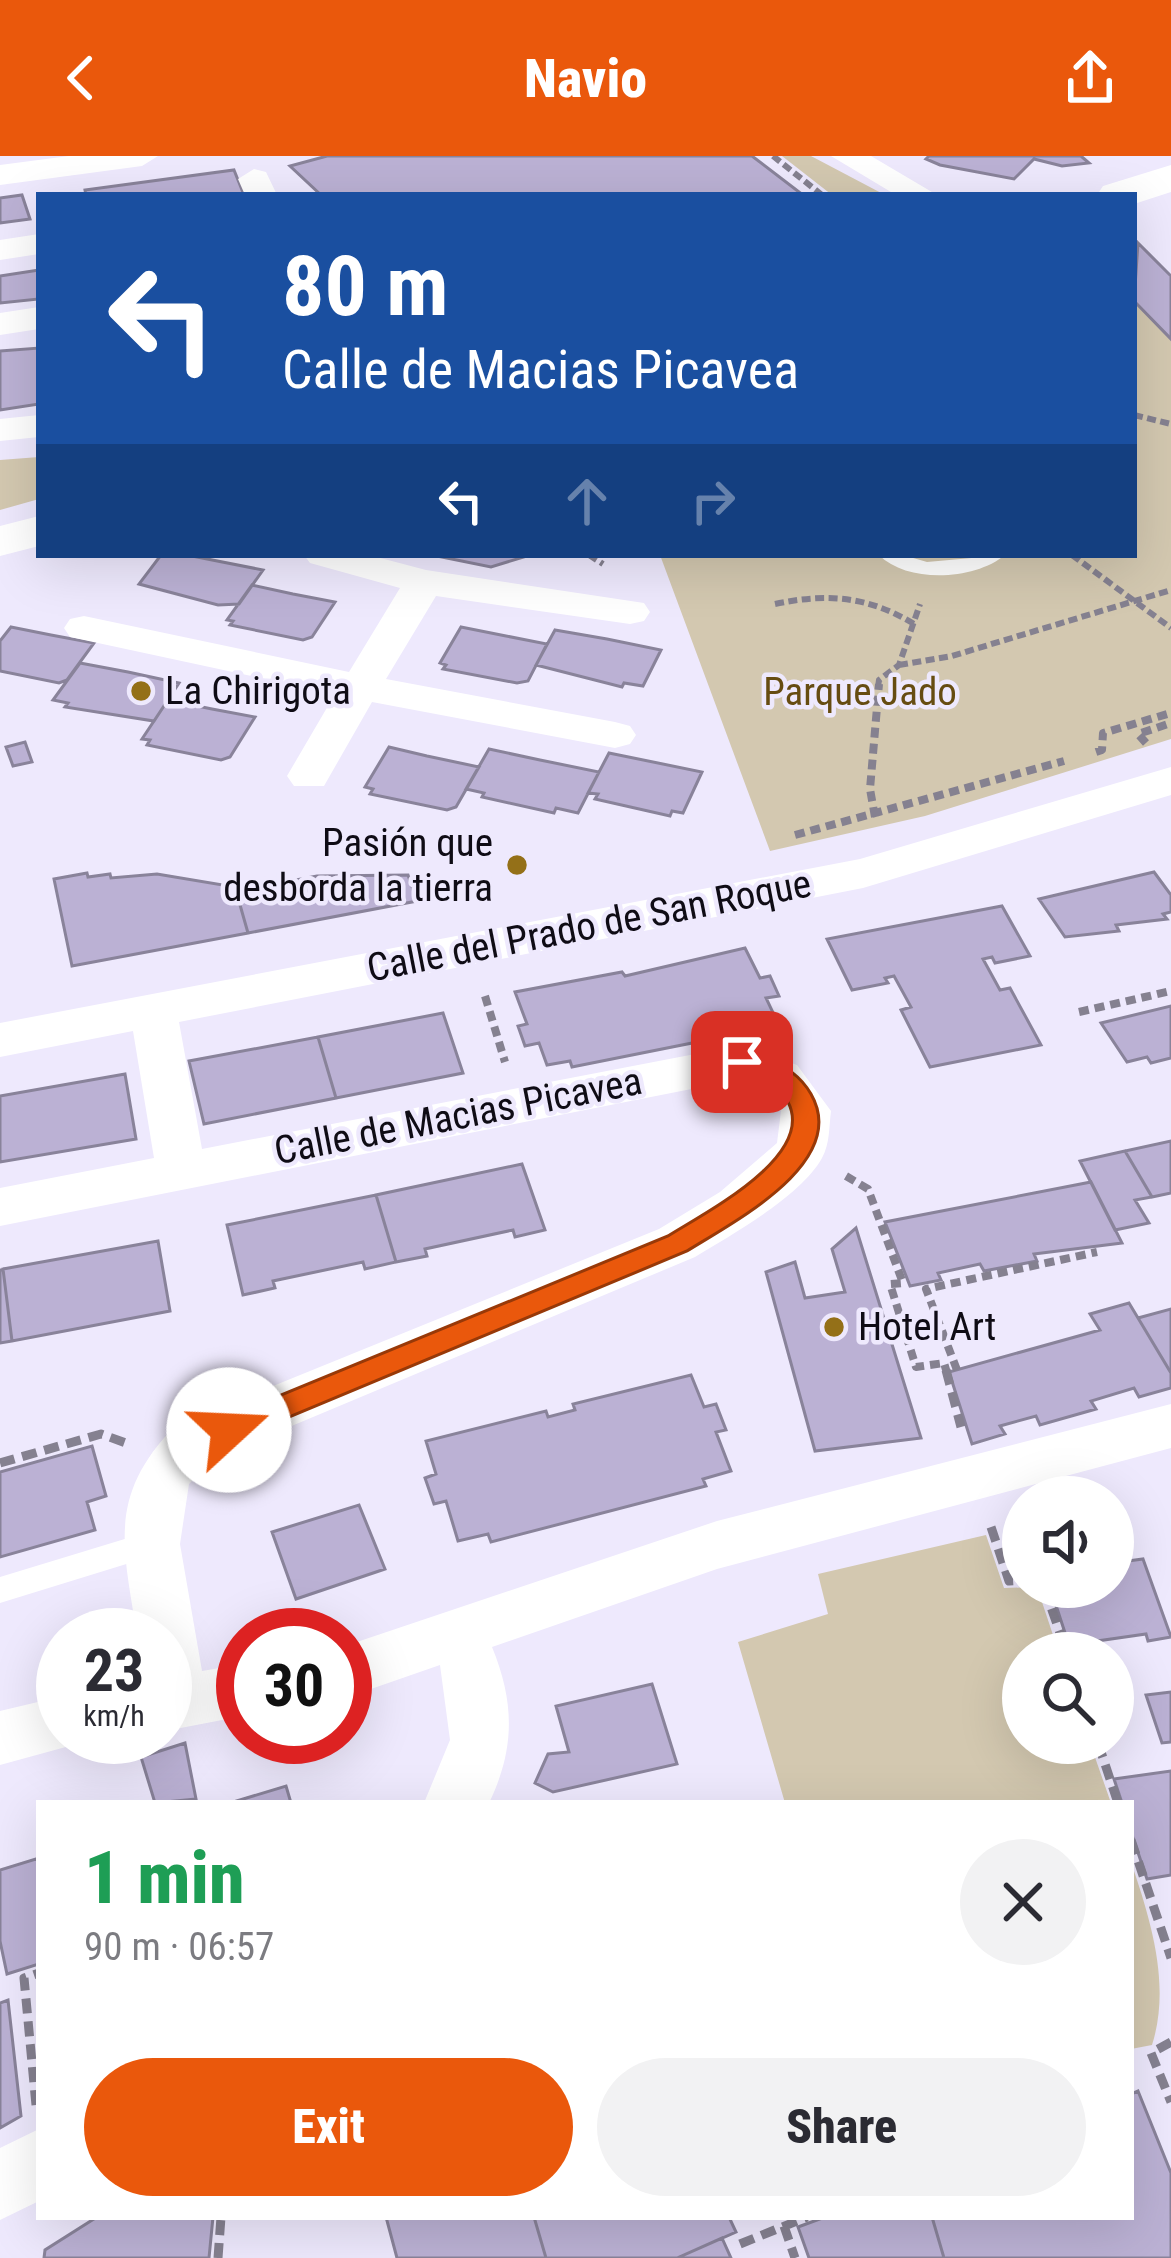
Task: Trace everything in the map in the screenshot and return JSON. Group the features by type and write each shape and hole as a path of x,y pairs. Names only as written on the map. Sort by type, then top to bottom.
{"main road":[{"path":"1127,192 1171,178"},
{"path":"0,541 36,532"}],"street":[{"path":"0,175 44,173 142,156"},
{"path":"848,156 915,192"},
{"path":"0,250 36,244"},
{"path":"0,324 36,318"},
{"path":"0,430 36,426"},
{"path":"336,558 424,582 630,612"},
{"path":"309,776 424,582"},
{"path":"84,628 615,735"},
{"name":"Calle del Prado de San Roque","path":"0,1040 863,873 1171,781"},
{"path":"153,1010 181,1172"},
{"name":"Calle de Macias Picavea","path":"0,1207 742,1062 762,1065 800,1097 808,1126 801,1150 738,1206 677,1243 195,1442 164,1475 151,1544 159,1608"},
{"path":"372,1662 717,1545 1171,1426"},
{"path":"456,1800 466,1787 484,1730 481,1688 457,1632"},
{"path":"0,1738 36,1730"},
{"path":"0,2186 36,2132"}],"lane":[{"path":"893,558 901,565 929,570 982,558"},
{"path":"0,1590 151,1544"}],"path":[{"path":"776,156 820,192"},
{"path":"1137,417 1171,424"},
{"path":"1076,558 1171,628"},
{"path":"899,665 929,570"},
{"path":"875,817 870,789 879,680 899,665 952,656 1171,590"},
{"path":"776,604 852,594 882,603 914,624"},
{"path":"784,837 875,817 1102,750 1103,733 1171,713"},
{"path":"1079,1012 1171,991"},
{"name":"Calle de Macias Picavea","path":"484,996 506,1067"},
{"path":"868,1189 903,1283 890,1284 916,1367 944,1363 964,1436"},
{"path":"957,1370 926,1289 1096,1252"},
{"path":"0,1462 101,1434 126,1443"},
{"path":"989,1521 1002,1558"},
{"path":"1105,1764 1117,1800"},
{"path":"1134,1849 1171,1958"},
{"path":"36,1974 24,1978 36,2119"},
{"path":"1171,2042 1150,2053 1171,2102"},
{"path":"218,2258 221,2220"},
{"path":"740,2245 799,2220"},
{"path":"784,2226 795,2258"}],"green space":[{"path":"782,156 811,156 879,192 828,192"},
{"name":"Parque Jado","path":"1137,304 1171,339 1171,739 925,816 770,851 661,558 1137,558"},
{"path":"36,457 36,500 0,510 0,460"},
{"path":"986,1535 1002,1582 1002,1608 1044,1608 1052,1632 1002,1632 1002,1764 1097,1764 1110,1800 784,1800 738,1642 828,1614 818,1574"},
{"path":"1134,1872 1159,1976 1152,2045 1134,2048"}],"building":[{"path":"327,156 752,156 799,192 318,192 290,166"},
{"path":"1081,156 1089,163 1062,166 1034,159 1014,179 940,165 926,159"},
{"path":"234,170 243,192 85,192"},
{"path":"22,195 30,219 0,223 0,198"},
{"path":"1138,243 1171,276 1171,339 1137,304"},
{"path":"36,270 36,299 0,303 0,276"},
{"path":"36,348 36,404 0,410 0,351"},
{"path":"159,558 202,558 263,570 239,604 218,605 139,584"},
{"path":"447,558 520,558 491,567"},
{"path":"252,585 335,602 312,637 303,640 230,625 233,621 227,620"},
{"path":"11,627 94,643 67,680 59,683 0,671 0,641"},
{"path":"461,627 547,644 528,681 443,669 446,665 440,663"},
{"path":"555,630 661,650 643,686 624,683 622,687 536,665"},
{"path":"80,663 179,683 154,721 65,707 68,703 53,700"},
{"path":"168,700 255,717 230,757 221,760 147,745 150,740 142,739"},
{"path":"25,742 32,762 13,766 6,747"},
{"path":"389,747 479,767 456,807 447,810 370,794 373,789 365,787"},
{"path":"489,749 599,772 578,813 556,808 554,813 466,789"},
{"path":"609,753 702,772 683,813 672,811 670,816 595,799 598,794 588,793"},
{"path":"1154,872 1171,895 1171,912 1163,914 1167,919 1116,925 1119,931 1065,937 1039,899"},
{"path":"87,873 88,877 110,874 111,878 157,874 235,887 248,933 72,966 54,879"},
{"path":"408,875 417,901 248,933 236,891 317,876"},
{"path":"1002,906 1030,956 995,963 992,957 983,959 1000,990 1010,988 1041,1045 930,1067 901,1010 911,1007 894,976 885,978 888,983 852,990 827,939"},
{"path":"745,948 760,978 770,976 779,996 766,998 776,1019 755,1024 757,1030 572,1067 570,1061 547,1065 539,1043 525,1046 518,1026 527,1024 515,992 622,972 625,976"},
{"path":"1171,1006 1171,1058 1151,1063 1147,1057 1127,1062 1101,1023"},
{"path":"443,1013 463,1073 336,1098 318,1037"},
{"path":"318,1037 336,1098 204,1124 189,1061"},
{"path":"125,1074 136,1139 0,1162 0,1096"},
{"path":"1171,1141 1171,1193 1152,1197 1125,1151"},
{"path":"1125,1151 1152,1197 1135,1200 1149,1223 1115,1230 1080,1161"},
{"path":"522,1164 545,1230 515,1237 513,1230 425,1249 427,1256 396,1262 376,1195"},
{"path":"1091,1182 1122,1243 1034,1254 1037,1261 984,1271 980,1264 938,1273 941,1280 910,1286 885,1222"},
{"path":"376,1195 396,1262 365,1269 363,1262 273,1281 275,1288 243,1295 227,1225"},
{"name":"Hotel Art","path":"856,1228 921,1438 815,1451 766,1272 795,1262 805,1298 845,1292 832,1249"},
{"path":"158,1241 170,1311 12,1341 3,1269"},
{"path":"0,1270 12,1341 0,1343"},
{"path":"1129,1303 1171,1373 1171,1388 1139,1397 1134,1388 1091,1401 1096,1409 1040,1425 1036,1416 1000,1426 1005,1434 972,1444 949,1372 1100,1330 1090,1314"},
{"path":"1171,1309 1171,1373 1138,1318"},
{"path":"691,1375 704,1407 716,1404 726,1430 716,1432 731,1471 703,1479 706,1486 491,1542 488,1534 458,1541 446,1501 434,1504 425,1478 436,1474 426,1441 546,1411 548,1417 575,1410 573,1404"},
{"path":"92,1446 106,1496 87,1502 95,1530 0,1557 0,1472"},
{"path":"359,1505 385,1569 296,1599 272,1532"},
{"path":"1143,1559 1171,1637 1148,1641 1146,1634 1134,1636 1134,1632 1065,1632 1057,1608 1134,1608 1134,1560"},
{"path":"652,1684 677,1764 553,1792 535,1783 548,1754 569,1752 556,1706"},
{"path":"1171,1692 1171,1742 1162,1743 1146,1695"},
{"path":"143,1764 189,1764 196,1799 154,1800"},
{"path":"1171,1771 1171,1875 1147,1879 1134,1841 1134,1800 1121,1800 1114,1779"},
{"path":"286,1786 290,1800 240,1800"},
{"path":"36,1859 36,1965 7,1974 0,1941 0,1870"},
{"path":"8,2000 21,2116 0,2128 0,2003"},
{"path":"1138,2091 1171,2173 1171,2258 944,2258 933,2220 1134,2220 1134,2093"},
{"path":"92,2220 213,2220 209,2258 44,2258 45,2250"},
{"path":"387,2220 535,2220 546,2258 397,2258"},
{"path":"535,2220 730,2220 736,2232 677,2258 546,2258"},
{"path":"817,2220 933,2220 944,2258 809,2258 798,2227"},
{"path":"722,2238 731,2258 677,2258"}],"place":[{"name":"La Chirigota","path":"141,691"},
{"name":"Pasión que desborda la tierra","path":"517,865"},
{"name":"Hotel Art","path":"834,1327"}],"route":[{"path":"229,1430 677,1243 738,1206 801,1150 808,1126 800,1097 782,1079 762,1065 742,1062"}]}
